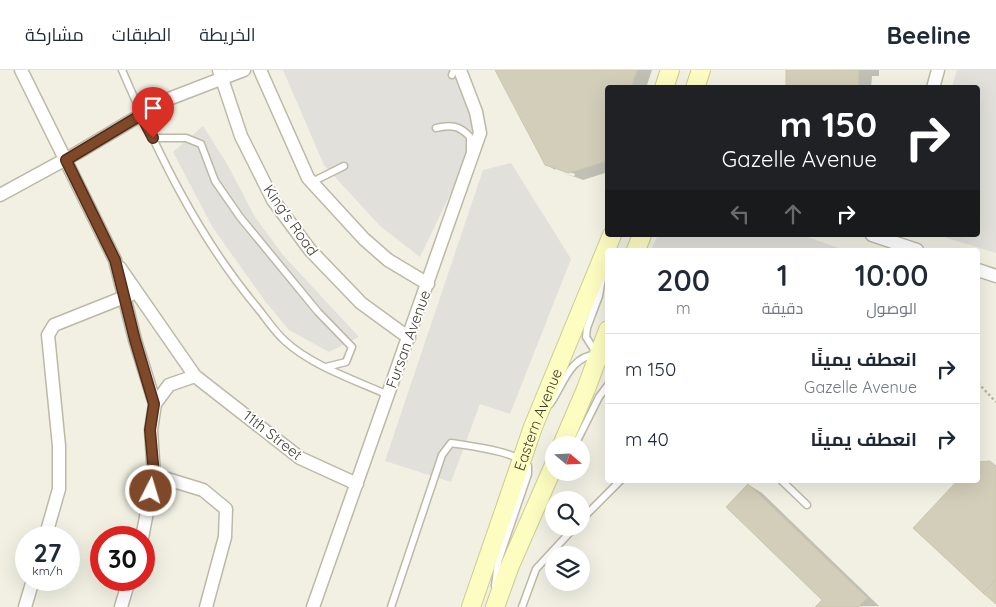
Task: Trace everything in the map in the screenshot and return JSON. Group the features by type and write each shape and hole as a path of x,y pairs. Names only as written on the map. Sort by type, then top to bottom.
{"main road":[{"path":"665,85 670,70"},
{"path":"696,85 701,70"},
{"name":"Eastern Avenue","path":"471,607 533,428 605,253"},
{"path":"566,436 605,355"},
{"name":"Eastern Avenue","path":"494,607 546,481"}],"street":[{"name":"11th Street","path":"21,70 115,260 196,376 300,458 357,484"},
{"path":"0,195 66,160 166,100 220,74 244,70"},
{"path":"260,70 308,178 364,239 388,260 428,284"},
{"path":"934,85 938,70"},
{"name":"Fursan Avenue","path":"313,607 480,133 476,112 455,72"},
{"name":"King's Road","path":"220,74 241,136 273,200 310,250 361,303 409,338"},
{"path":"882,237 912,248"},
{"name":"11th Street","path":"115,260 154,404 150,430 154,475 144,526"},
{"path":"980,271 996,276"},
{"path":"48,526 59,489 59,446 48,335 54,325 137,293"},
{"path":"154,404 169,386 196,376"},
{"path":"154,475 203,490 226,508 225,537 206,607"},
{"path":"25,607 30,591"},
{"path":"121,607 126,591"}],"lane":[{"path":"122,70 141,115 200,230 241,288 285,341 326,368 388,395"},
{"path":"436,128 447,125 462,128 470,136 470,161"},
{"path":"153,138 186,138 201,144 215,181 240,216 318,312 352,347 346,362 326,368"},
{"path":"312,182 344,166"},
{"path":"605,266 599,296 587,328 586,337 605,355"},
{"path":"533,428 561,389 571,366 587,355 605,355"},
{"path":"580,436 605,389"},
{"path":"391,607 442,455 451,443 485,449 521,460 528,466 528,474 498,562 494,607"},
{"path":"526,527 554,481"},
{"path":"590,511 618,483"},
{"path":"784,483 807,505"},
{"path":"522,607 536,569 567,536"}],"path":[{"path":"980,385 996,402"}],"shaded area":[{"path":"283,70 457,70 484,124 420,257 380,226 324,165"},
{"path":"957,70 996,70 996,253 944,237 980,237 980,85 953,85"},
{"path":"203,126 227,164 255,217 283,255 359,337 329,352 289,330 265,301 213,228 173,152"},
{"path":"511,163 571,259 510,414 480,404 451,482 385,461 483,170"},
{"path":"657,237 808,237 838,248 652,248"}],"building":[{"path":"495,70 637,70 632,85 605,85 604,162 569,173 545,165"},
{"path":"786,70 859,70 858,85 786,85"},
{"path":"990,461 996,466 996,579 983,593 913,528 955,483 980,483 980,462"},
{"path":"748,484 867,598 858,607 815,607 822,600 726,507"},
{"path":"996,579 996,604 983,593"}],"route":[{"path":"151,491 154,475 150,430 154,404 135,340 115,260 66,160 141,115 153,138"}]}
